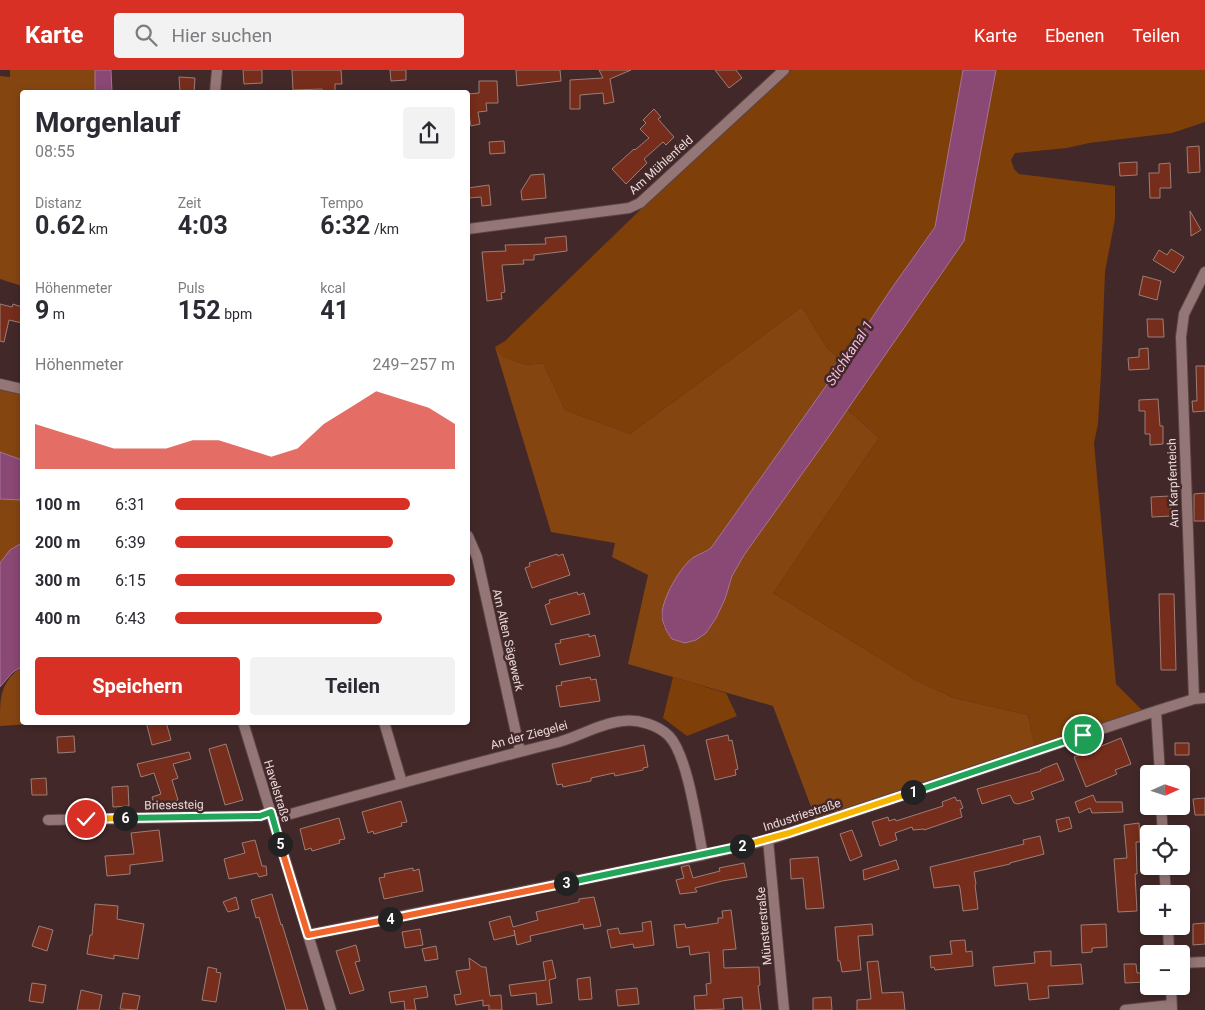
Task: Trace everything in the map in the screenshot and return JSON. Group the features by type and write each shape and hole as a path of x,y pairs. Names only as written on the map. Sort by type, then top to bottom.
{"street":[{"path":"215,90 217,70"},
{"name":"Am Mühlenfeld","path":"470,229 629,208 640,203 784,70"},
{"name":"Am Karpfenteich","path":"1194,699 1181,337 1184,314 1205,272"},
{"path":"0,384 20,389"},
{"name":"Am Alten Sägewerk","path":"470,541 477,557 520,751"},
{"name":"Industriestraße","path":"308,935 703,855 768,840 1156,711 1194,699 1205,698"},
{"path":"1156,711 1159,765"},
{"name":"An der Ziegelei","path":"272,816 561,741 609,724 638,721 657,728 669,736 679,751 686,771 703,855"},
{"name":"Havelstraße","path":"244,725 330,1010"},
{"path":"385,725 402,783"},
{"name":"Briesesteig","path":"48,820 272,816"},
{"name":"Münsterstraße","path":"768,840 784,1010"},
{"path":"1190,963 1205,962"},
{"path":"1126,1010 1172,1008 1171,995"}],"shaded area":[{"path":"10,70 95,70 95,90 20,90 20,285 0,279 0,76 10,77"},
{"path":"791,70 963,70 935,227 843,362 827,348 802,307 630,434 565,410 543,363 527,365 501,357 495,347 505,341 639,211"},
{"path":"996,70 1205,70 1205,122 1172,133 1089,143 1067,148 1015,153 1011,160 1014,169 1019,174 1115,186 1115,219 1105,272 1098,424 1094,443 1116,684 1145,713 1035,748 1028,715 954,698 917,681 773,593 879,438 847,409 964,241"},
{"path":"802,307 827,348 843,362 711,548 703,553 666,599 661,614 664,628 706,633 716,618 725,599 732,576 744,555 847,409 879,438 773,593 917,681 954,698 1028,715 1035,748 816,820 773,706 628,664 648,575 612,557 615,543 551,532 495,347 502,357 527,365 543,363 565,410 630,434"},
{"path":"0,386 20,391 20,459 0,452"},
{"path":"0,499 20,500 20,544 10,550 0,563"},
{"path":"20,668 20,725 0,726 1,698 5,685"},
{"path":"673,677 726,693 737,716 687,736 663,718"}],"water":[{"path":"95,70 111,70 112,90 95,90"},
{"name":"Stichkanal 1","path":"963,70 996,70 964,241 744,555 732,576 725,599 716,618 706,633 696,640 685,643 672,639 664,624 662,614 665,600 678,575 689,561 711,548 843,362 935,227"},
{"path":"0,452 20,459 20,500 0,499"},
{"path":"20,544 20,667 12,673 0,687 0,563 10,550"}],"building":[{"path":"243,70 262,70 262,83 244,84"},
{"path":"292,70 341,70 342,84 335,84 335,90 293,90"},
{"path":"390,70 406,70 406,80 391,81"},
{"path":"516,70 560,70 561,81 517,86"},
{"path":"599,70 631,70 610,79 614,102 604,104 603,93 580,95 580,109 570,109 570,80 603,78"},
{"path":"715,70 736,70 742,78 729,88"},
{"path":"179,77 195,78 194,90 180,90"},
{"path":"479,81 497,81 498,103 486,103 487,111 478,112 480,124 471,126 470,94 479,93"},
{"path":"654,109 661,117 658,119 674,137 666,145 663,142 644,159 647,163 626,184 612,169 649,138 640,129 646,123 643,120"},
{"path":"504,141 505,153 490,154 489,142"},
{"path":"1199,146 1200,172 1188,173 1187,147"},
{"path":"1137,162 1137,175 1120,176 1119,163"},
{"path":"1170,163 1171,188 1160,188 1160,198 1150,198 1149,173 1159,173 1159,164"},
{"path":"544,174 546,198 522,200 521,191 531,175"},
{"path":"489,185 491,205 482,206 481,197 470,198 470,188"},
{"path":"1190,211 1201,230 1191,236"},
{"path":"566,236 567,251 534,255 534,260 523,260 524,264 502,265 505,292 501,293 502,299 487,301 482,252 506,251 505,245 546,244 545,238"},
{"path":"1171,249 1184,257 1174,273 1153,260 1159,250 1167,255"},
{"path":"1143,276 1161,281 1157,300 1139,295"},
{"path":"0,304 12,307 13,304 20,306 20,323 9,320 4,342 0,341"},
{"path":"1147,319 1163,319 1164,337 1148,337"},
{"path":"1148,348 1149,369 1129,370 1128,358 1139,357 1139,349"},
{"path":"1196,366 1205,366 1205,411 1193,412 1192,401 1197,401"},
{"path":"1158,399 1160,426 1163,426 1163,444 1150,445 1150,434 1145,434 1145,411 1139,411 1139,400"},
{"path":"1205,493 1205,521 1194,521 1194,494"},
{"path":"1170,496 1171,516 1152,517 1151,497"},
{"path":"557,554 558,556 563,554 570,575 532,588 525,568 530,566 529,563"},
{"path":"577,592 578,595 584,593 590,614 551,625 545,605 550,603 549,600"},
{"path":"1159,594 1174,594 1176,670 1161,670"},
{"path":"589,634 589,637 595,635 600,656 560,665 555,644 561,643 560,640"},
{"path":"590,677 591,680 596,679 600,701 560,707 556,686 562,685 561,682"},
{"path":"147,725 167,725 171,740 152,745"},
{"path":"728,735 729,741 732,740 738,769 735,770 736,775 715,780 706,740"},
{"path":"74,736 75,752 58,753 57,737"},
{"path":"1121,738 1131,764 1115,770 1117,774 1086,787 1074,757"},
{"path":"1175,743 1189,743 1189,755 1175,755"},
{"path":"226,744 243,800 225,805 209,749"},
{"path":"644,745 648,767 643,768 643,770 615,776 614,773 591,778 591,781 563,787 562,784 557,785 552,764"},
{"path":"189,752 191,759 173,764 178,778 172,780 178,800 155,808 152,797 161,794 154,773 141,777 137,764"},
{"path":"1057,763 1064,780 1031,792 1034,799 1018,804 1014,803 1010,795 982,804 977,789 1041,771"},
{"path":"46,778 47,795 32,795 31,779"},
{"path":"128,786 129,806 113,807 112,787"},
{"path":"1093,795 1096,802 1122,802 1123,812 1092,813 1090,808 1079,813 1075,802"},
{"path":"955,797 957,801 960,800 963,808 960,809 962,817 924,830 913,830 912,827 895,833 897,840 880,846 872,822 888,817 889,821 895,819 896,821 943,806 942,802"},
{"path":"1205,798 1205,815 1195,815 1193,799"},
{"path":"401,801 407,822 401,823 402,826 374,834 373,831 368,833 362,812"},
{"path":"1069,817 1072,828 1059,832 1056,820"},
{"path":"339,818 345,839 339,840 340,843 312,851 311,848 305,850 300,829"},
{"path":"1139,823 1140,842 1136,842 1137,874 1135,874 1137,911 1118,912 1114,859 1127,858 1124,825"},
{"path":"159,830 163,861 130,865 130,874 107,876 105,856 134,854 131,833"},
{"path":"852,830 862,856 850,861 840,834"},
{"path":"1040,836 1044,854 974,872 978,909 963,911 959,885 934,888 930,867 1024,844 1023,840"},
{"path":"255,840 262,866 266,866 267,875 259,877 257,873 229,879 224,859 245,853 242,843"},
{"path":"818,857 824,908 806,909 803,878 791,879 790,859"},
{"path":"896,860 899,869 864,880 863,870"},
{"path":"744,863 747,877 722,881 695,888 697,892 680,894 676,880 684,878 681,867 689,865 693,878 720,871 719,868"},
{"path":"413,868 413,871 419,869 423,891 384,899 379,878 385,877 384,874"},
{"path":"272,894 308,1010 286,1010 259,917 256,918 251,900"},
{"path":"236,897 239,909 228,912 223,902"},
{"path":"594,897 601,926 584,929 583,924 530,936 531,941 517,945 515,935 494,940 489,922 510,916 513,927 538,920 536,912 579,902 579,899"},
{"path":"95,904 118,906 117,919 144,924 138,959 114,955 114,959 87,954 90,935 92,935"},
{"path":"731,910 736,949 723,950 724,968 759,967 760,985 758,986 761,1010 743,1010 742,997 723,999 724,1009 695,1010 694,996 707,995 706,984 711,983 709,952 690,955 689,946 677,948 674,925 685,924 686,928 718,923 718,918 723,918 722,911"},
{"path":"651,921 654,945 634,948 633,944 611,948 607,930 618,928 620,934 643,931 642,923"},
{"path":"1205,923 1205,944 1193,945 1193,924"},
{"path":"872,924 873,935 858,936 861,970 842,972 840,961 838,961 835,927"},
{"path":"1106,924 1107,947 1092,948 1092,952 1082,953 1081,925"},
{"path":"39,926 53,930 47,951 32,946"},
{"path":"420,929 423,945 405,948 402,932"},
{"path":"965,940 966,952 972,951 973,966 935,970 934,967 931,968 930,956 952,954 950,941"},
{"path":"356,945 360,961 355,962 364,990 350,994 336,951"},
{"path":"436,946 438,959 425,961 422,949"},
{"path":"1051,951 1051,966 1081,964 1083,984 1048,986 1049,998 1029,1000 1027,983 995,986 993,967 1035,963 1034,952"},
{"path":"469,958 482,967 486,967 490,996 501,995 502,1010 489,1010 489,1005 483,1006 483,1000 456,1005 454,995 461,994 456,971 470,969"},
{"path":"552,960 556,978 549,980 552,1003 537,1005 536,993 511,996 509,985 546,980 543,962"},
{"path":"878,961 882,993 903,992 905,1010 857,1010 857,1000 871,999 867,962"},
{"path":"1124,964 1136,964 1137,973 1140,973 1140,982 1125,983"},
{"path":"208,967 217,969 216,972 221,973 216,1002 202,1000"},
{"path":"590,977 592,999 579,1000 577,979"},
{"path":"32,983 46,985 43,1003 29,1001"},
{"path":"426,986 428,997 414,999 416,1010 405,1010 404,1001 391,1003 389,992"},
{"path":"637,988 639,1004 618,1006 616,990"},
{"path":"81,990 102,995 99,1010 77,1010"},
{"path":"123,993 140,996 137,1010 120,1009"},
{"path":"831,997 832,1010 813,1010 813,998"}],"route":[{"path":"86,819 260,816 271,812 308,935 703,855 768,840 1083,735"}]}
